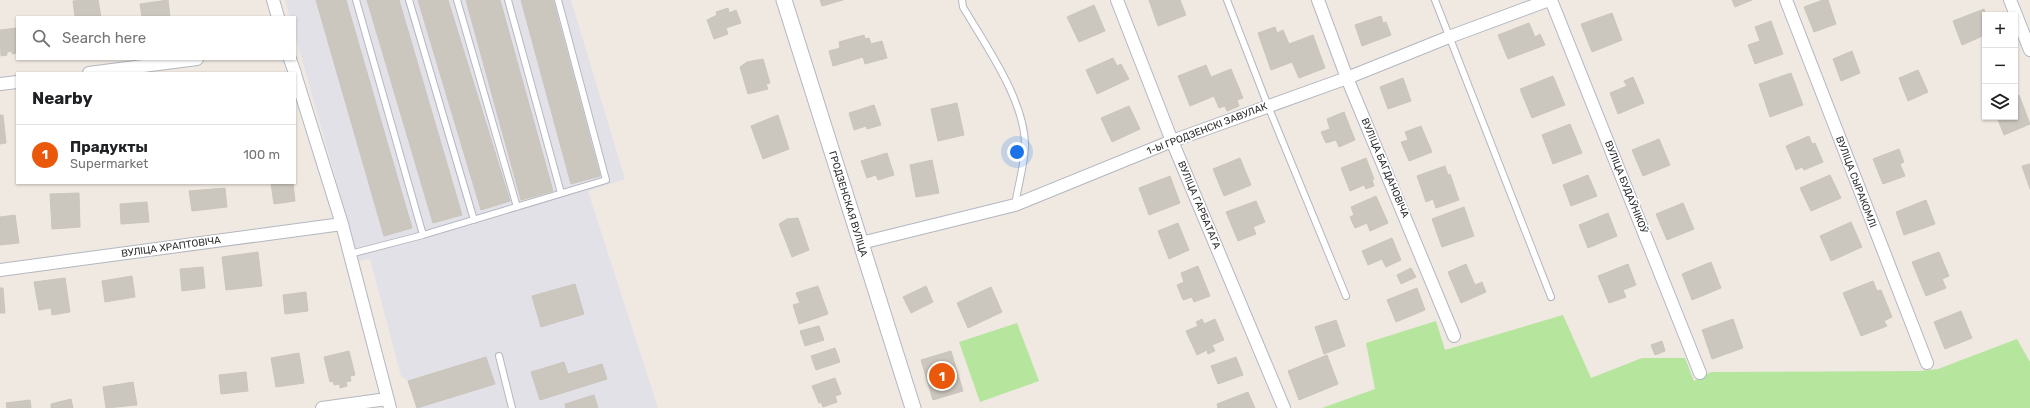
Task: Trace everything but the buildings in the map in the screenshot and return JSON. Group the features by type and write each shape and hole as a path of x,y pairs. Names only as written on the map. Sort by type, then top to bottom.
{"street":[{"path":"273,0 278,16"},
{"name":"ГРОДЗЕНСКАЯ ВУЛІЦА","path":"784,0 913,408"},
{"name":"ВУЛІЦА ГАРБАТАГА","path":"1117,0 1172,141 1284,408"},
{"name":"ВУЛІЦА БАГДАНОВІЧА","path":"1318,0 1347,78 1454,336"},
{"name":"1-Ы ГРОДЗЕНСКІ ЗАВУЛАК","path":"861,243 1015,205 1172,141 1347,78 1449,37 1550,0"},
{"name":"ВУЛІЦА БУДАЎНІКОЎ","path":"1550,0 1700,373"},
{"name":"ВУЛІЦА СЫРАКОМЛІ","path":"1786,0 1927,363"},
{"path":"2010,0 2030,50"},
{"path":"97,72 188,60"},
{"path":"290,60 295,72"},
{"path":"296,76 342,224 388,403 322,408"},
{"path":"0,84 16,82"},
{"name":"ВУЛІЦА ХРАПТОВІЧА","path":"0,270 342,224"}],"lane":[{"path":"356,0 423,235"},
{"path":"409,0 474,220"},
{"path":"457,0 517,207"},
{"path":"508,0 562,193"},
{"path":"350,254 423,235 606,180 558,0"},
{"path":"962,0 963,8 992,57 1017,103 1019,110 1024,132 1025,148 1015,205"},
{"path":"1227,0 1268,106 1346,296"},
{"path":"1435,0 1551,297"},
{"path":"499,356 512,408"}],"shaded area":[{"path":"285,0 571,0 625,179 588,191 658,408 417,408 408,381 401,376 370,259 359,261 296,39 296,16 290,16"}],"green space":[{"path":"1563,315 1591,378 1642,358 1685,358 1694,381 1711,372 1920,371 1938,369 2017,339 2030,362 2030,408 1322,408 1375,389 1366,343 1436,321 1445,350"},
{"path":"1017,323 1039,381 980,402 959,342"}],"place":[{"name":"Прадукты","path":"942,376"}]}
